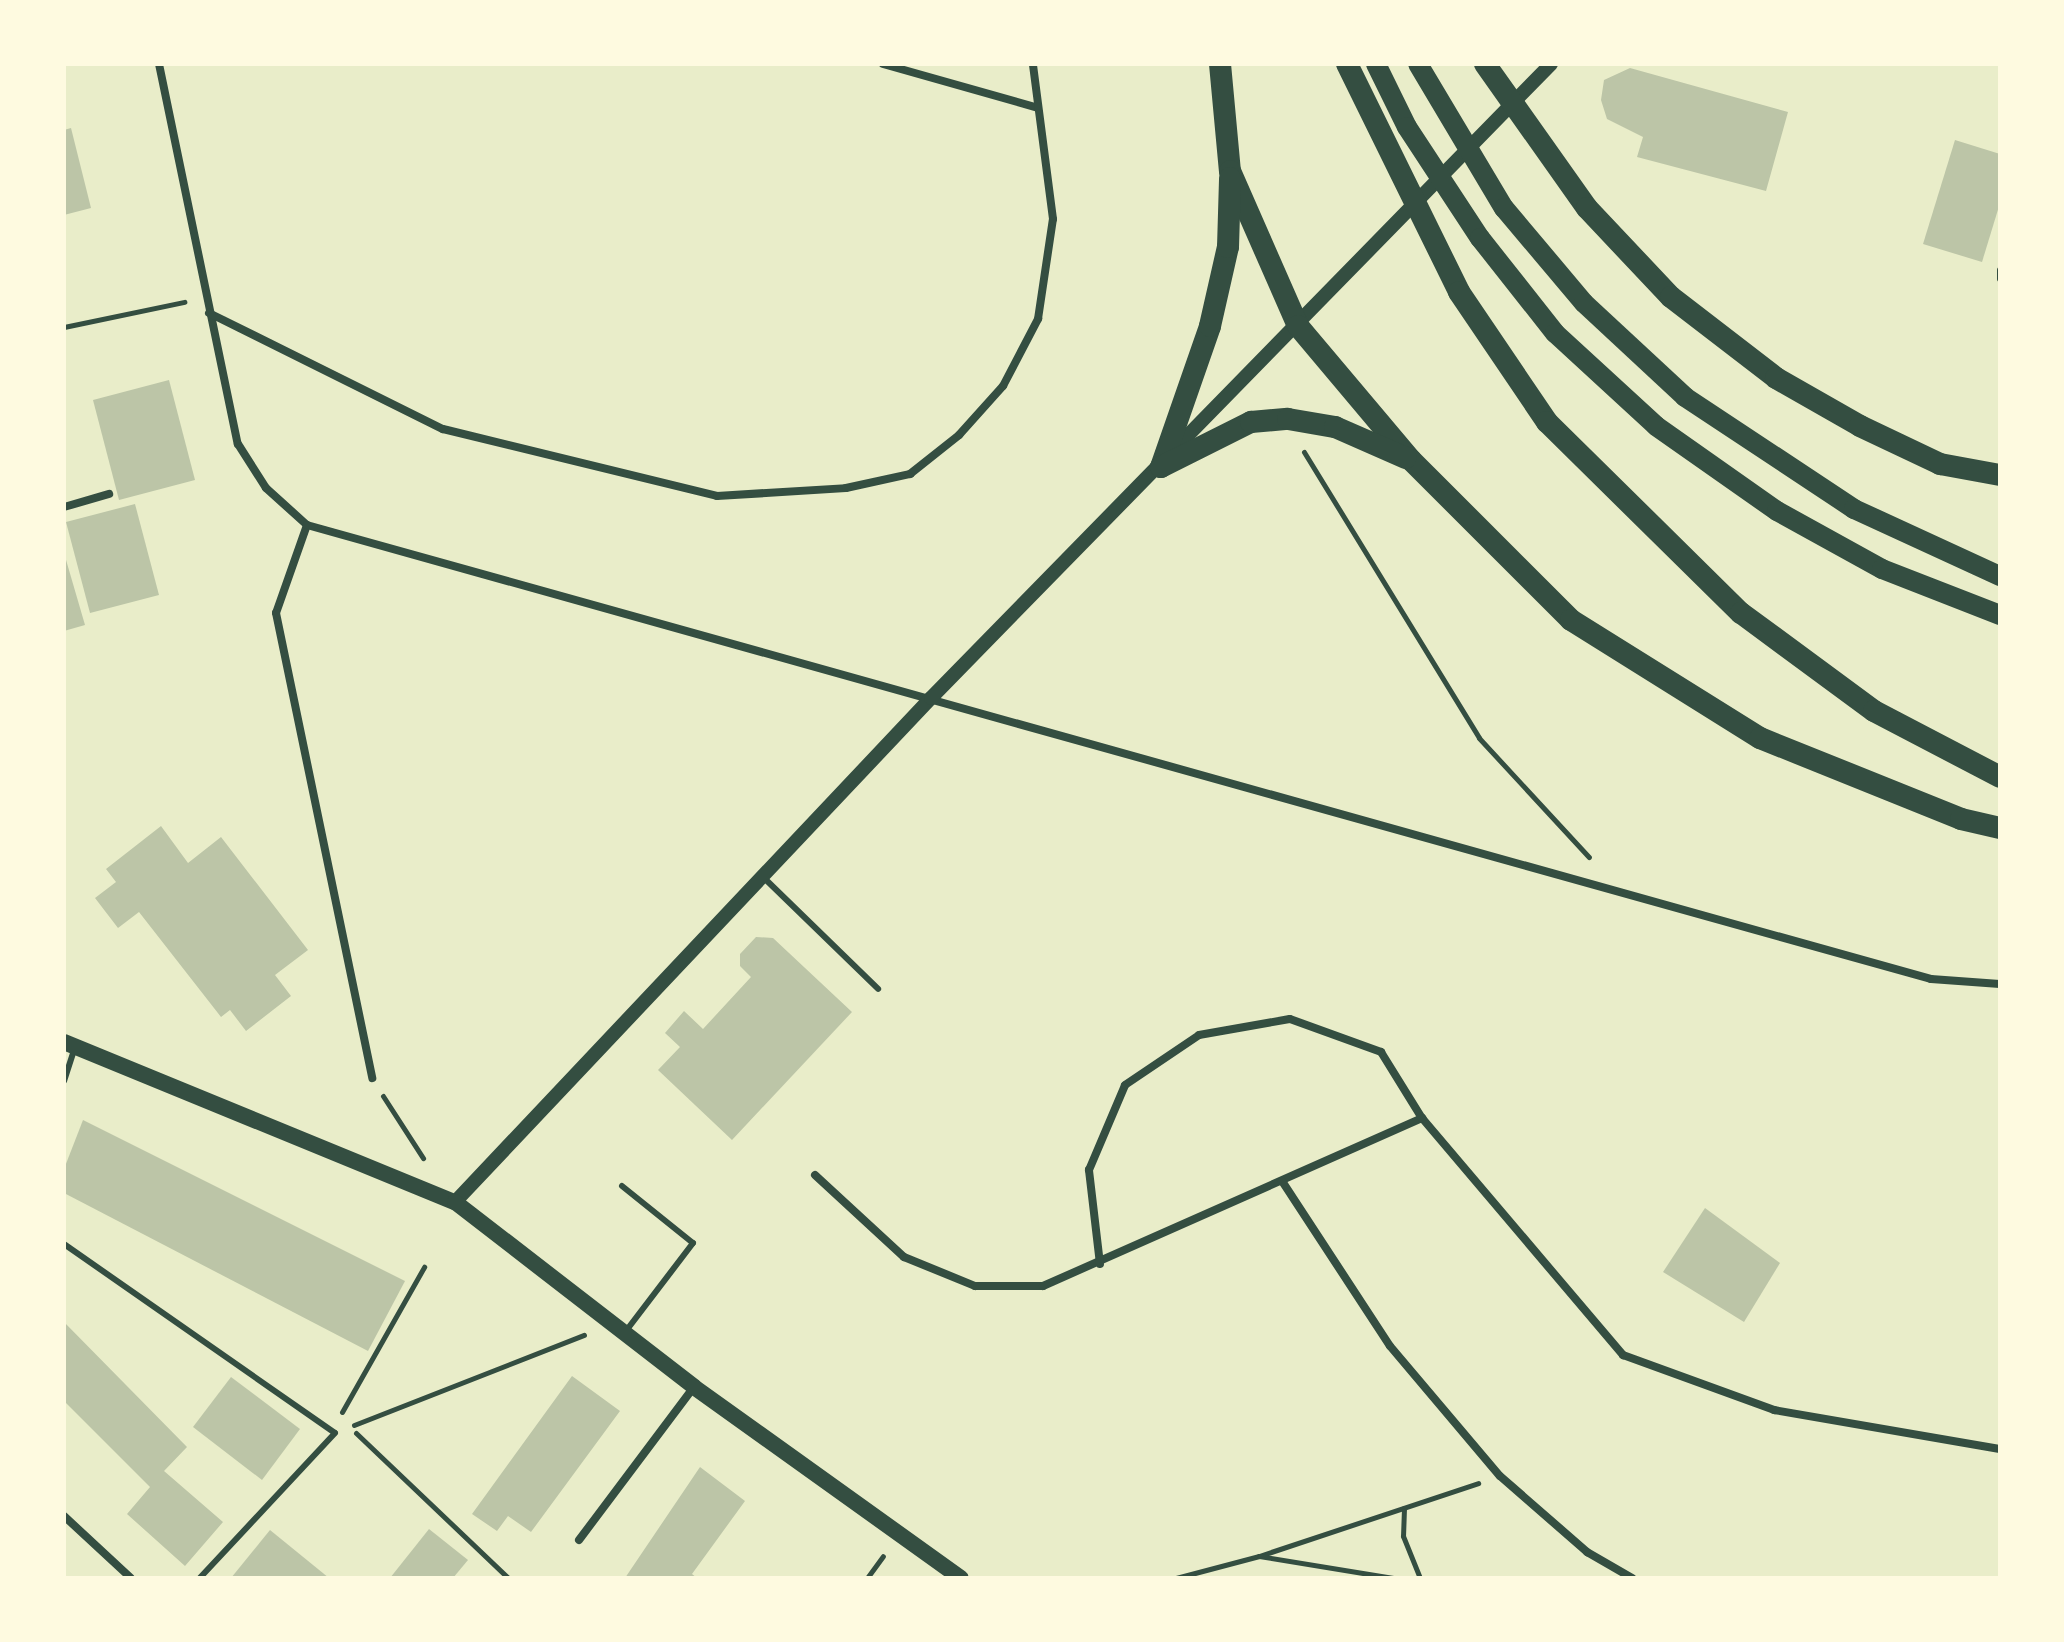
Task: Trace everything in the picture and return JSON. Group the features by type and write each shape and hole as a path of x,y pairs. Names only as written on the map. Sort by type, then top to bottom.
{"highway":[{"path":"1161,467 1210,326 1228,247 1230,171 1220,64"},
{"path":"1347,64 1459,292 1547,422 1741,613 1874,711 2000,777"},
{"path":"1485,64 1587,208 1671,297 1776,378 1860,426 1940,464 2000,475"},
{"path":"1230,171 1298,326 1411,460 1571,620 1733,721 1961,819 2000,828"},
{"path":"1161,467 1251,422 1288,419 1335,427 1411,460"}],"main road":[{"path":"1376,64 1407,127 1480,238 1555,333 1656,426 1777,511 1882,569 2000,615"},
{"path":"1418,64 1504,208 1584,303 1685,397 1854,509 2000,576"},
{"path":"70,1045 455,1202 694,1387 961,1578"}],"street":[{"path":"159,64 205,298 238,444 266,488 307,525 1931,979 2000,984"},
{"path":"883,64 1038,108"},
{"path":"209,313 443,429 717,496 846,488 910,474 959,435 1003,386 1038,319 1053,219 1033,64"},
{"path":"455,1202 931,698 1354,270 1547,68"},
{"path":"64,507 109,494"},
{"path":"307,525 276,613 372,1078"},
{"path":"1100,1264 1089,1170 1125,1085 1199,1035 1290,1019 1381,1052 1422,1118 1623,1355 1774,1410 2000,1449"},
{"path":"815,1175 904,1257 975,1286 1043,1286 1100,1264 1422,1118"},
{"path":"1282,1181 1390,1346 1500,1476 1587,1552 1632,1578"},
{"path":"579,1540 694,1387"},
{"path":"64,1516 131,1578"}],"lane":[{"path":"2000,270 2000,279"},
{"path":"762,876 878,989"},
{"path":"64,1081 70,1045"},
{"path":"618,1329 693,1243 622,1186"},
{"path":"64,1244 332,1430 200,1578"}],"path":[{"path":"64,327 205,298"},
{"path":"1288,419 1325,497 1479,738 1621,891"},
{"path":"372,1078 455,1202"},
{"path":"332,1430 424,1267"},
{"path":"508,1578 350,1426 618,1329"},
{"path":"1176,1578 1259,1556 1500,1476"},
{"path":"1404,1508 1403,1536 1420,1578"},
{"path":"1259,1556 1393,1578"}],"building":[{"path":"1630,68 1788,112 1766,191 1637,157 1643,137 1607,119 1601,100 1604,80"},
{"path":"71,128 91,208 64,215 64,130"},
{"path":"1955,140 2000,154 2000,203 1982,262 1923,244"},
{"path":"169,380 195,480 119,500 93,400"},
{"path":"135,504 159,595 90,613 66,522"},
{"path":"64,553 85,625 64,631"},
{"path":"161,826 188,863 221,837 308,950 275,975 291,996 246,1031 230,1010 221,1017 139,912 118,928 95,898 116,882 106,869"},
{"path":"756,937 773,938 852,1012 732,1140 658,1070 680,1047 665,1033 684,1011 703,1029 751,977 740,966 740,954"},
{"path":"83,1120 405,1281 368,1351 64,1193 64,1169"},
{"path":"1705,1208 1780,1263 1744,1322 1663,1272"},
{"path":"64,1322 187,1447 164,1471 223,1522 185,1566 127,1514 150,1487 64,1401"},
{"path":"572,1376 620,1411 531,1532 508,1516 497,1531 472,1514"},
{"path":"231,1377 300,1429 262,1480 193,1427"},
{"path":"700,1467 745,1501 692,1574 697,1578 625,1578"},
{"path":"429,1529 468,1560 453,1578 390,1578"},
{"path":"270,1530 329,1578 231,1578"}]}
